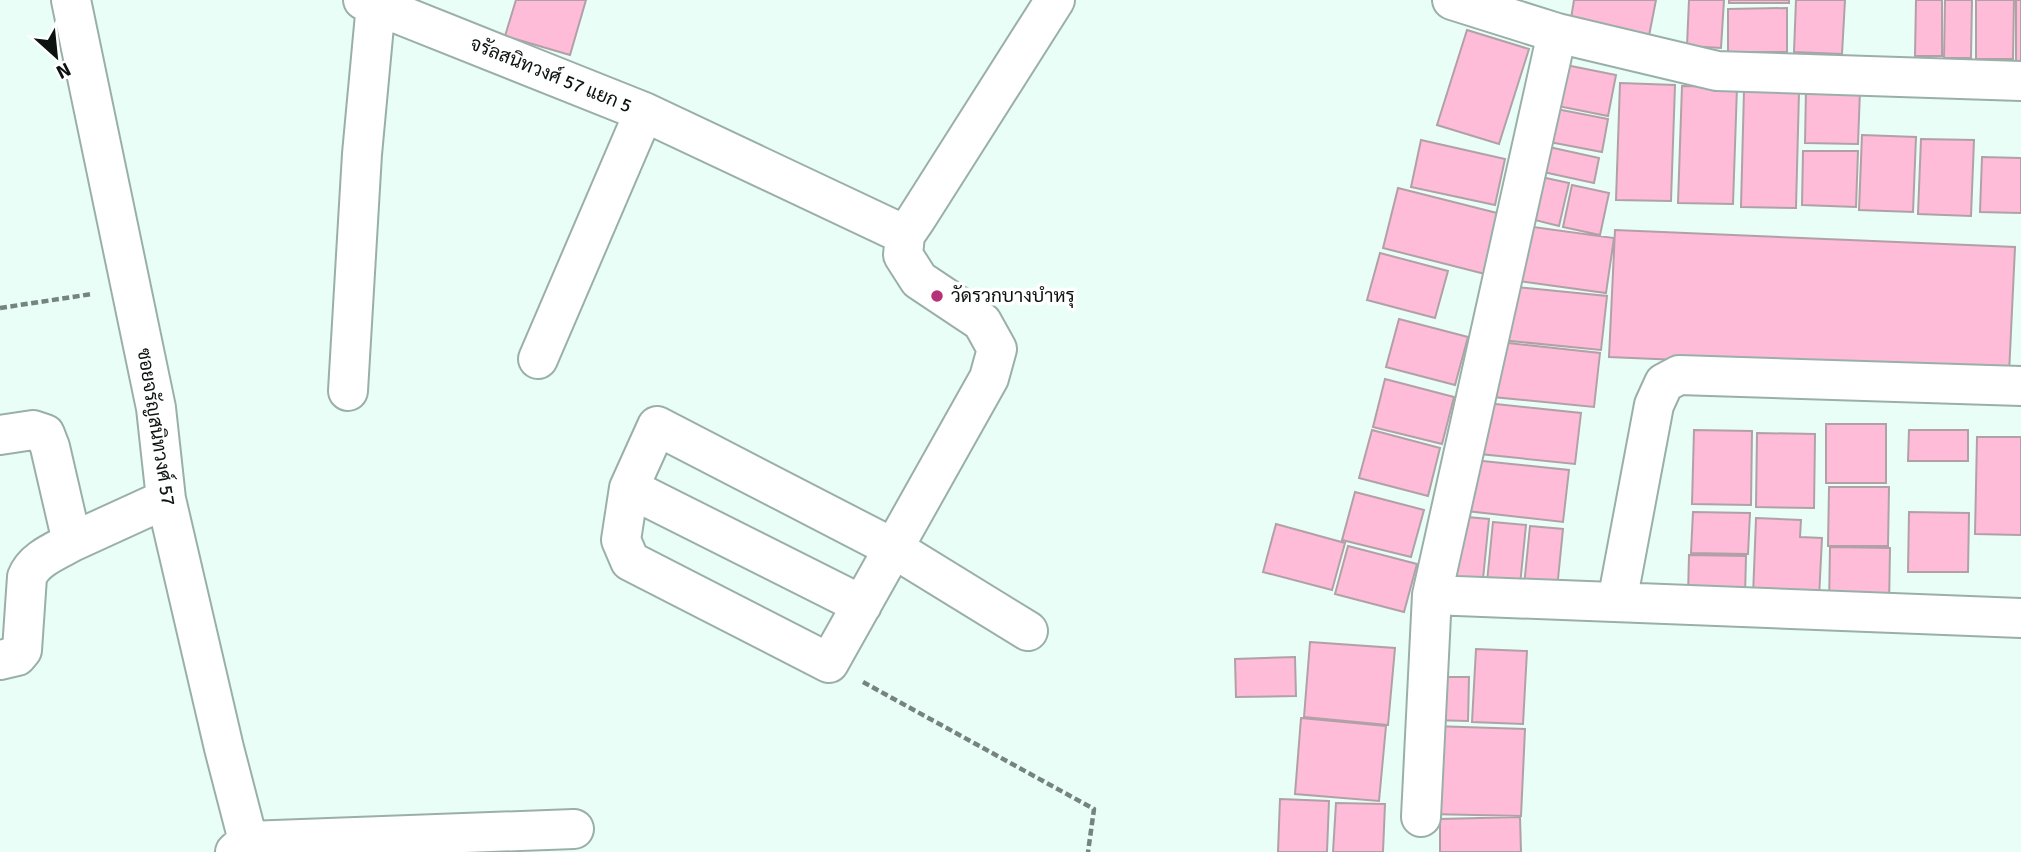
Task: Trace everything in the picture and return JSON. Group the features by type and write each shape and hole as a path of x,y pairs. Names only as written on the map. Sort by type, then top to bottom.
{"street":[{"name":"ซอยจรัญสนิทวงศ์ 57","path":"71,0 156,408 166,499 244,848"},
{"path":"1028,631 893,548 657,426 629,488 621,540 630,561 829,663 893,548 989,378 997,349 982,322 919,280 903,255 905,235 1055,0"},
{"path":"1452,0 1557,33 1717,71 2021,80"},
{"path":"348,391 370,2"},
{"name":"จรัลสนิทวงศ์ 57 แยก 5","path":"370,2 644,112 538,359"},
{"path":"1421,817 1432,595 1557,33"},
{"path":"644,112 905,235"},
{"path":"1617,602 1654,405 1664,383 1679,375 2021,386"},
{"path":"0,435 33,430 45,434 72,542"},
{"path":"629,488 862,605"},
{"path":"0,660 17,656 22,650 27,577 37,562 72,542 166,499"},
{"path":"1432,595 2021,618"},
{"path":"244,848 574,829"}],"path":[{"path":"0,308 131,288"},
{"path":"829,663 1094,809 1088,852"}],"building":[{"path":"516,0 586,0 570,55 505,36"},
{"path":"1574,0 1656,0 1647,46 1569,31"},
{"path":"1689,0 1724,0 1721,48 1687,46"},
{"path":"1729,0 1789,0 1789,3 1729,3"},
{"path":"1796,0 1845,0 1842,54 1794,52"},
{"path":"1916,0 1942,0 1942,56 1915,56"},
{"path":"1945,0 1972,0 1971,58 1944,58"},
{"path":"1976,0 2014,0 2013,59 1976,59"},
{"path":"2016,0 2021,0 2021,63 2016,63"},
{"path":"1787,8 1787,52 1728,52 1728,9"},
{"path":"1467,30 1529,49 1499,144 1437,125"},
{"path":"1561,64 1616,75 1608,116 1553,105"},
{"path":"1620,83 1675,85 1671,201 1616,200"},
{"path":"1682,86 1737,87 1733,204 1678,203"},
{"path":"1806,89 1860,90 1858,144 1805,143"},
{"path":"1744,90 1799,91 1796,208 1741,207"},
{"path":"1546,107 1608,119 1602,152 1539,140"},
{"path":"1862,135 1916,137 1913,212 1859,210"},
{"path":"1921,139 1974,140 1971,216 1918,214"},
{"path":"1421,140 1505,159 1495,205 1411,187"},
{"path":"1540,145 1599,158 1594,183 1534,170"},
{"path":"1803,151 1858,151 1856,207 1802,205"},
{"path":"1982,157 2021,158 2021,213 1980,212"},
{"path":"1532,175 1569,183 1559,226 1523,217"},
{"path":"1572,185 1609,193 1600,235 1563,227"},
{"path":"1398,188 1501,214 1485,274 1383,248"},
{"path":"1519,225 1614,238 1606,293 1511,280"},
{"path":"1615,230 2015,247 2009,374 1609,357"},
{"path":"1380,253 1448,271 1435,318 1367,300"},
{"path":"1506,286 1607,296 1601,350 1500,340"},
{"path":"1399,319 1468,337 1455,385 1386,367"},
{"path":"1499,342 1600,353 1594,407 1493,397"},
{"path":"1385,379 1454,397 1442,444 1373,427"},
{"path":"1486,403 1581,413 1575,464 1480,454"},
{"path":"1826,424 1886,424 1886,483 1826,483"},
{"path":"1372,430 1440,448 1428,496 1359,478"},
{"path":"1694,430 1752,431 1751,505 1692,504"},
{"path":"1909,430 1968,430 1968,461 1908,461"},
{"path":"1757,433 1815,434 1814,508 1756,507"},
{"path":"1977,437 2021,437 2021,535 1975,534"},
{"path":"1473,460 1569,470 1563,522 1467,511"},
{"path":"1829,487 1889,487 1888,546 1828,546"},
{"path":"1355,492 1424,510 1411,557 1342,540"},
{"path":"1693,512 1750,513 1748,554 1691,553"},
{"path":"1909,512 1969,513 1968,572 1908,572"},
{"path":"1456,516 1489,519 1483,579 1450,576"},
{"path":"1756,518 1801,520 1800,537 1822,538 1819,598 1753,596"},
{"path":"1493,522 1526,525 1520,585 1487,582"},
{"path":"1276,524 1345,543 1332,590 1263,572"},
{"path":"1530,526 1563,529 1557,589 1524,586"},
{"path":"1348,546 1417,564 1404,612 1335,594"},
{"path":"1830,547 1890,548 1889,607 1829,607"},
{"path":"1689,555 1746,556 1745,597 1688,596"},
{"path":"1310,642 1395,648 1388,725 1304,717"},
{"path":"1476,649 1527,651 1523,724 1472,722"},
{"path":"1295,657 1296,696 1236,697 1235,659"},
{"path":"1431,677 1469,677 1468,721 1430,720"},
{"path":"1301,718 1386,726 1379,801 1295,794"},
{"path":"1432,726 1525,729 1521,816 1429,814"},
{"path":"1280,799 1329,801 1327,852 1278,852"},
{"path":"1336,803 1385,804 1383,852 1333,852"},
{"path":"1520,817 1521,852 1440,852 1440,819"}],"place":[{"name":"วัดรวกบางบำหรุ","path":"937,296"}]}
